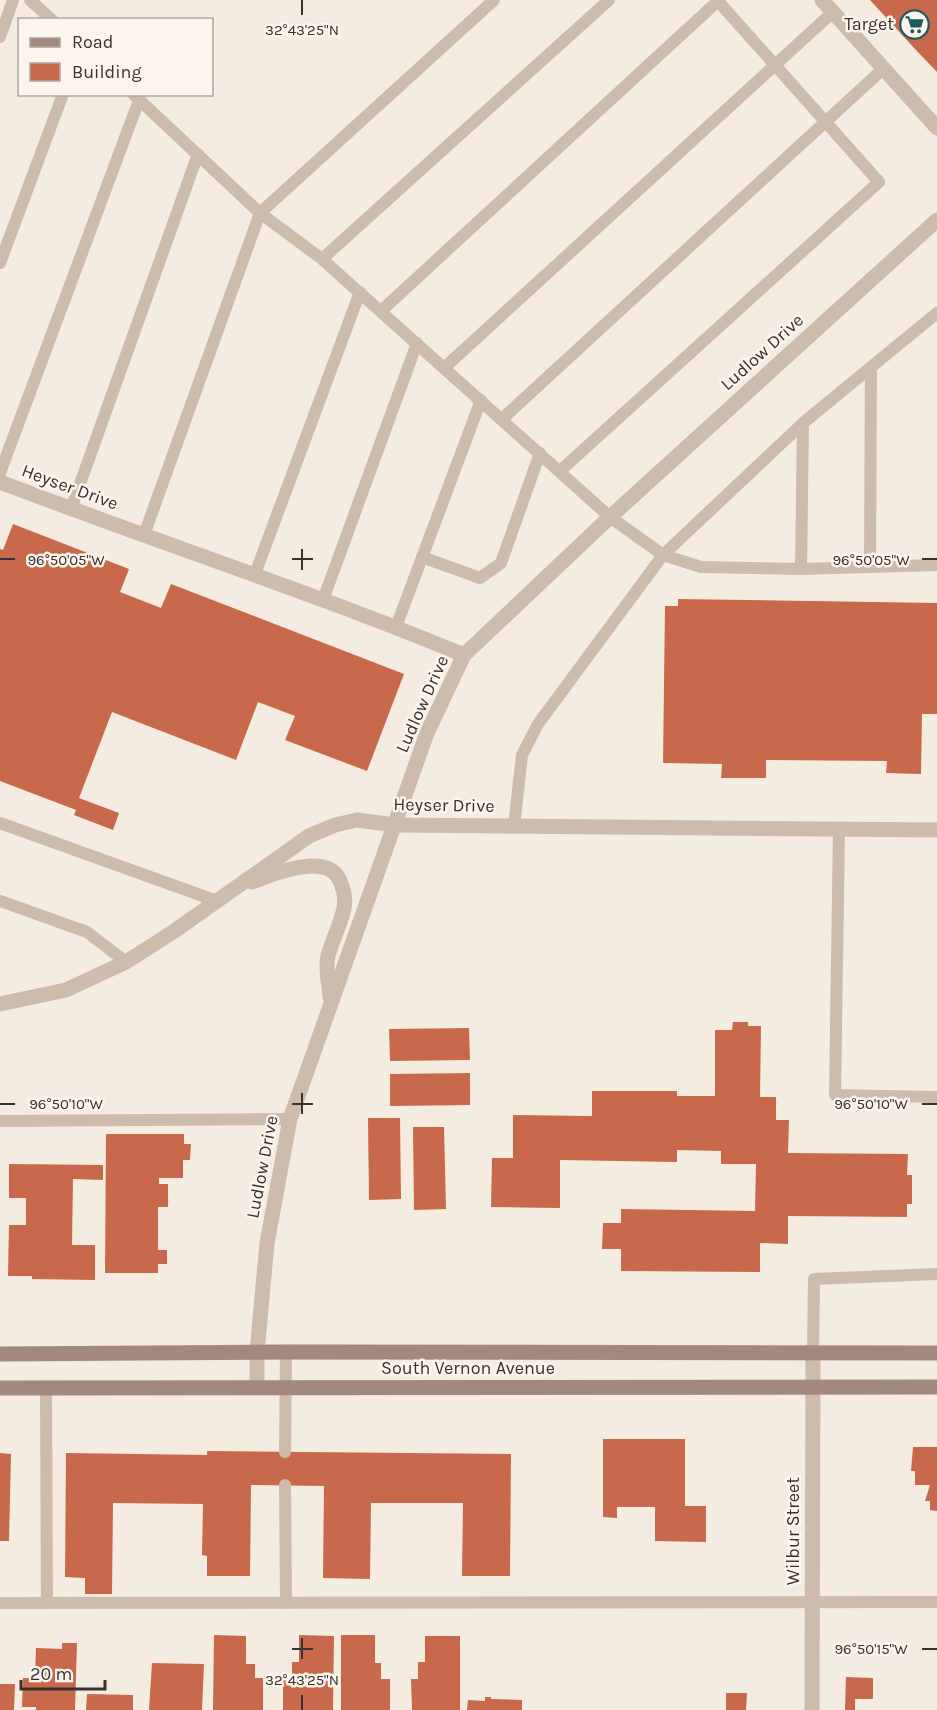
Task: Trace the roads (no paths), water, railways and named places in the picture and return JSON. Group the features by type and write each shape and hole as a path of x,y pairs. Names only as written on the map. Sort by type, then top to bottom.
{"main road":[{"name":"South Vernon Avenue","path":"0,1354 937,1353"},
{"name":"South Vernon Avenue","path":"0,1388 937,1387"}],"street":[{"path":"822,0 937,128"},
{"name":"Ludlow Drive","path":"256,1387 256,1353 267,1244 290,1119 427,733 464,655 610,517 937,219"},
{"name":"Heyser Drive","path":"0,482 255,574 464,655"},
{"name":"Heyser Drive","path":"0,1004 66,990 126,962 309,836 335,825 357,820 395,825 937,830"},
{"path":"232,889 290,868 309,866 328,869 339,877 345,892 344,908 327,958 331,1005"},
{"name":"Wilbur Street","path":"812,1710 813,1352"}],"lane":[{"path":"0,37 13,0"},
{"path":"30,0 50,18"},
{"path":"144,535 260,213 494,0"},
{"path":"322,259 609,0"},
{"path":"381,311 718,0 879,182 560,471"},
{"path":"444,368 833,12"},
{"path":"502,419 884,68"},
{"path":"0,263 62,96"},
{"path":"0,473 136,97 260,213 322,259 360,292 610,517 663,555 701,567 801,569 937,565"},
{"path":"71,509 198,154"},
{"path":"255,574 360,292"},
{"path":"513,826 522,755 538,724 663,555 803,423 937,313"},
{"path":"323,600 417,343"},
{"path":"870,566 871,368"},
{"path":"396,627 481,400"},
{"path":"801,569 803,423"},
{"path":"422,557 480,578 501,563 540,453"},
{"path":"0,823 217,901"},
{"path":"839,829 834,1095 937,1097"},
{"path":"0,902 87,932 126,962"},
{"path":"0,1121 290,1119"},
{"path":"813,1352 814,1279 937,1274"},
{"path":"285,1452 286,1352"},
{"path":"46,1388 47,1603"},
{"path":"285,1485 286,1603"},
{"path":"0,1603 937,1602"}],"place":[{"name":"Target","path":"915,24"}]}
